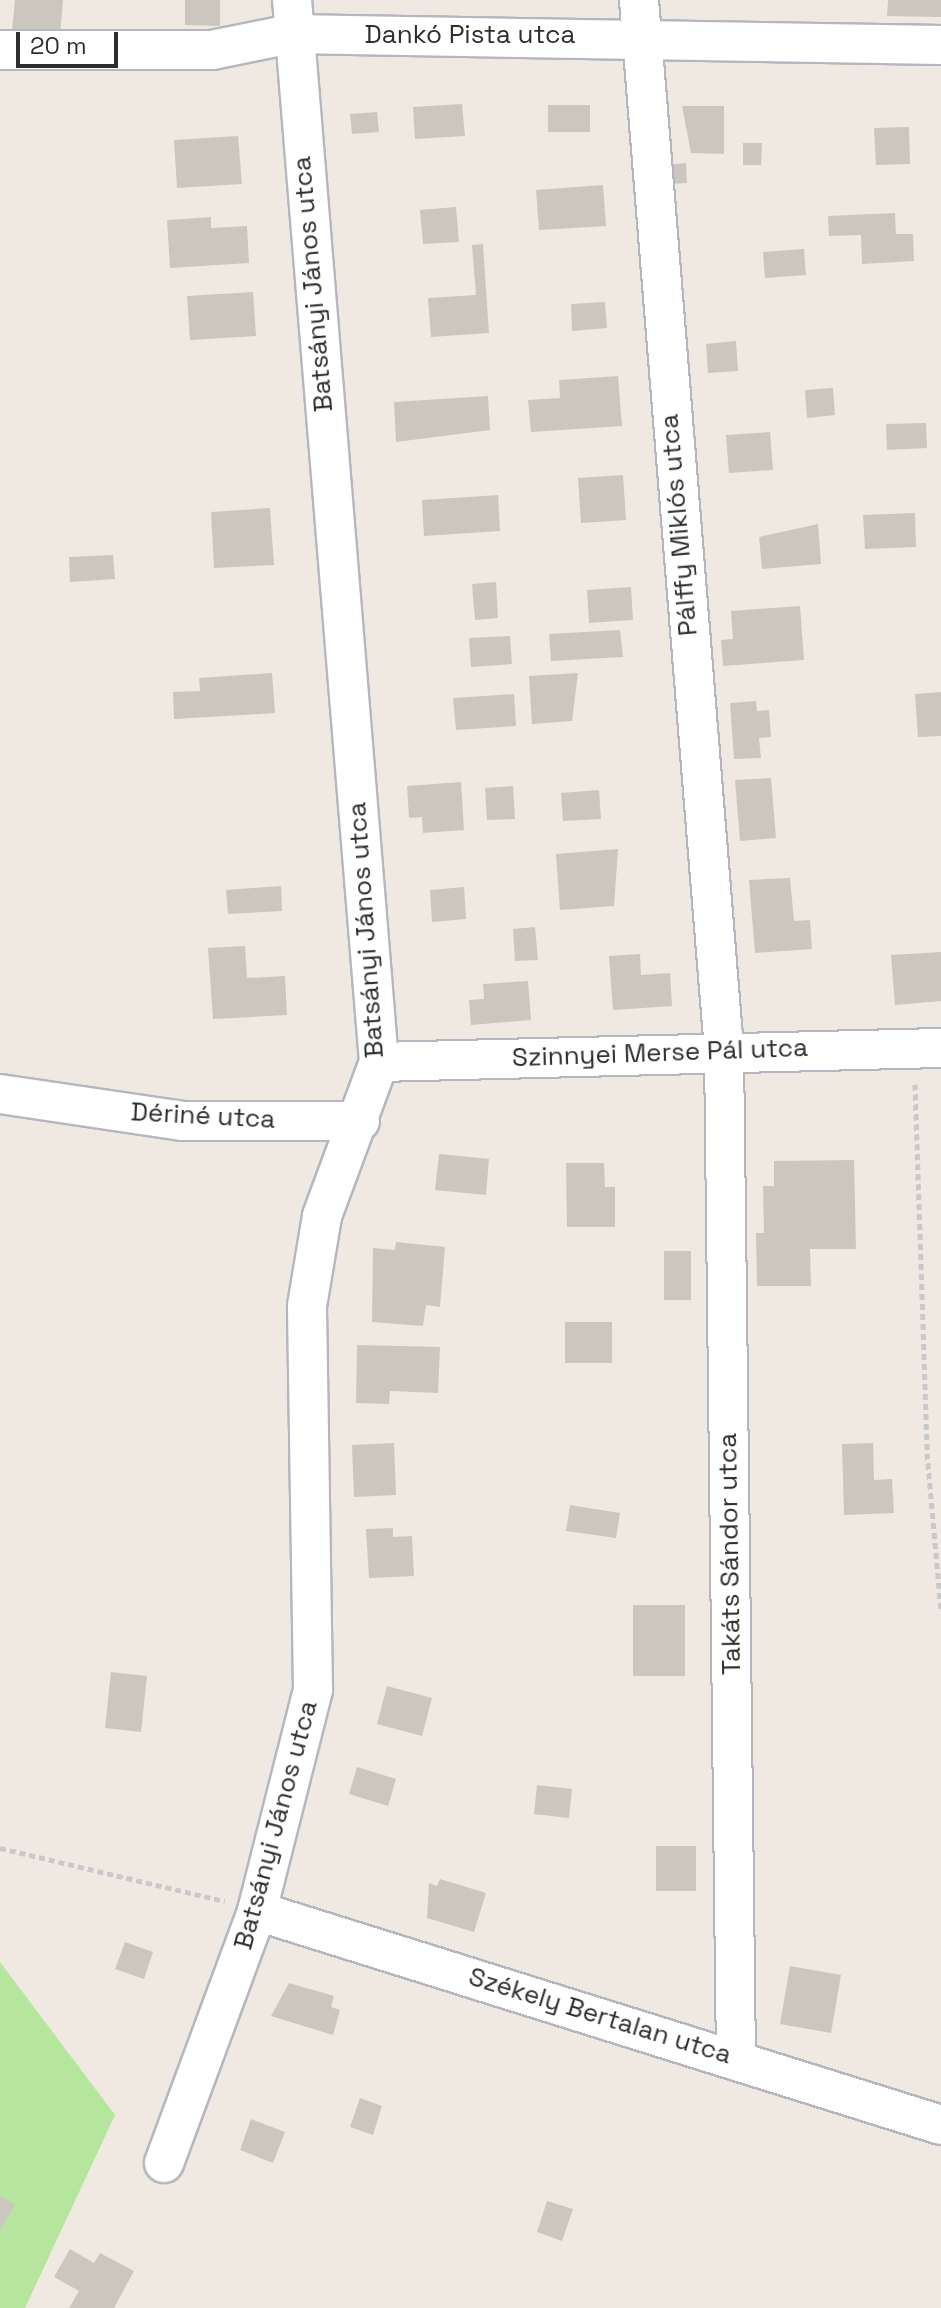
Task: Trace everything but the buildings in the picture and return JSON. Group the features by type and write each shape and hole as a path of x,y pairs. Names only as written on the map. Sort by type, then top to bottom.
{"street":[{"name":"Dankó Pista utca","path":"0,50 212,50 292,17 639,18 941,45"},
{"name":"Batsányi János utca","path":"164,2163 257,1911 313,1690 307,1306 322,1216 360,1121 379,1062 292,17"},
{"name":"Pálffy Miklós utca","path":"639,18 724,1050"},
{"name":"Szinnyei Merse Pál utca","path":"379,1062 724,1050 927,1048"},
{"name":"Takáts Sándor utca","path":"724,1050 736,2058"},
{"name":"Dériné utca","path":"0,1094 182,1121 360,1121"},
{"name":"Székely Bertalan utca","path":"257,1911 736,2058 941,2125"}],"path":[{"path":"927,1048 927,1453 941,1610"},
{"path":"0,1848 257,1911"}],"green space":[{"path":"0,1962 115,2115 25,2308 0,2308"}]}
